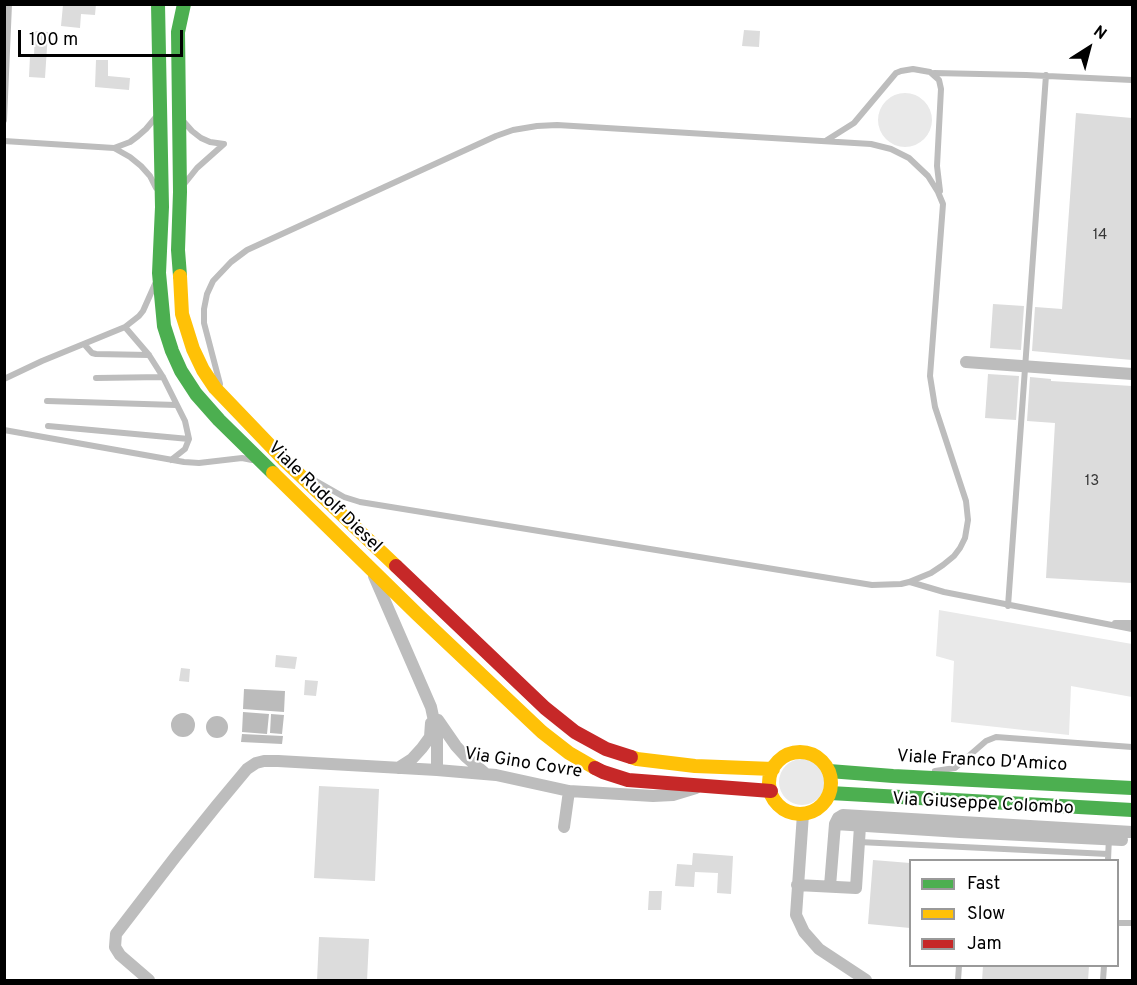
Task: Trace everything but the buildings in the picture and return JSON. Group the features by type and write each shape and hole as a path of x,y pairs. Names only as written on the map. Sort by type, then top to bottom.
{"street":[{"name":"Viale Rudolf Diesel","path":"158,4 162,207 159,273 164,326 171,351 181,371 209,410 542,732 575,757 603,772 628,780 771,791"},
{"name":"Viale Rudolf Diesel","path":"184,4 178,32 180,192 178,250 182,314 188,338 208,379 224,399 284,460 545,708 575,732 606,749 638,759 695,766 773,769"},
{"path":"966,362 1132,374"},
{"path":"372,570 431,707 447,735 466,758 487,774"},
{"path":"398,768 416,756 428,741 431,729 431,707"},
{"path":"431,707 437,735 437,770"},
{"path":"806,752 823,762 829,771 830,793 826,801 812,812 792,813 775,800 771,791 770,776 778,761 786,755 806,752"},
{"name":"Via Gino Covre","path":"148,979 117,951 115,938 121,926 247,769 256,763 264,761 487,774 569,791 660,796 673,795 702,786"},
{"name":"Viale Franco D'Amico","path":"829,771 1132,788"},
{"path":"564,827 569,791"},
{"path":"830,793 1132,810"},
{"path":"803,813 796,915 804,932 819,949 866,981"},
{"name":"Via Giuseppe Colombo","path":"834,824 838,818 845,815 1110,835 1132,840"},
{"path":"830,886 834,824"},
{"name":"Via Giuseppe Colombo","path":"834,824 960,832 1110,835 1132,832"},
{"path":"797,885 856,888 860,825"}],"lane":[{"path":"4,120 9,4"},
{"path":"284,460 335,493 360,502 872,585 909,582 931,573 954,556 965,538 968,520 966,501 935,407 930,376 943,204 937,166 942,89 939,80 928,71 920,69 898,72 887,82 857,120 826,140"},
{"path":"933,74 1046,75 1132,80"},
{"path":"1008,606 1046,75"},
{"path":"114,148 138,136 158,115 160,81"},
{"path":"179,115 201,138 224,144 193,172 180,192"},
{"path":"224,399 204,323 204,302 210,287 227,265 247,250 496,136 526,127 548,125 871,144 897,151 913,161 928,176 943,204"},
{"path":"4,141 114,148 130,157 146,171 153,182 162,207"},
{"path":"4,379 125,327 139,316 146,306 159,273"},
{"path":"125,327 149,355 163,377 184,421 189,439 185,449 171,460"},
{"path":"84,344 96,354 149,355"},
{"path":"96,378 163,377"},
{"path":"47,401 176,405"},
{"path":"48,426 189,439"},
{"path":"4,430 171,460 199,463 245,458 255,462 279,480"},
{"path":"909,582 1008,606 1132,629"},
{"path":"1095,622 1132,623"},
{"path":"893,776 955,768 986,741 996,737 1132,747"},
{"path":"959,848 960,832"},
{"path":"859,842 1108,857 1110,835"}],"shaded area":[{"path":"905,93 915,95 924,101 930,110 932,120 930,130 924,139 915,145 905,147 895,145 886,139 880,130 878,120 880,110 886,101 895,95"},
{"path":"939,610 1132,644 1132,697 1071,686 1069,735 951,722 954,661 936,656"},
{"path":"244,689 285,691 284,712 243,709"},
{"path":"243,712 269,714 267,734 242,732"},
{"path":"183,713 191,717 195,725 191,733 183,737 175,733 171,725 175,717"},
{"path":"271,714 284,715 282,734 270,733"},
{"path":"217,716 227,723 228,727 221,737 217,738 207,731 206,727 213,717"},
{"path":"242,734 283,736 282,744 241,742"},
{"path":"802,759 818,766 825,782 818,798 802,805 786,798 779,782 786,766"}],"traffic: fast":[{"path":"158,4 162,207 159,273 164,326 181,371 196,394 273,473"},
{"path":"180,276 178,32 184,4"},
{"path":"829,771 1132,788"},
{"path":"830,793 1132,810"}],"traffic: slow":[{"path":"180,276 182,314 193,349 215,388 284,460 396,566"},
{"path":"273,473 542,732 569,753 595,768"},
{"path":"800,752 822,761 831,783 822,805 800,814 778,805 769,783 778,761 800,752"},
{"path":"631,757 695,766 773,769"}],"traffic: jam":[{"path":"396,566 545,708 575,732 606,749 631,757"},
{"path":"595,768 628,780 771,791"}]}
